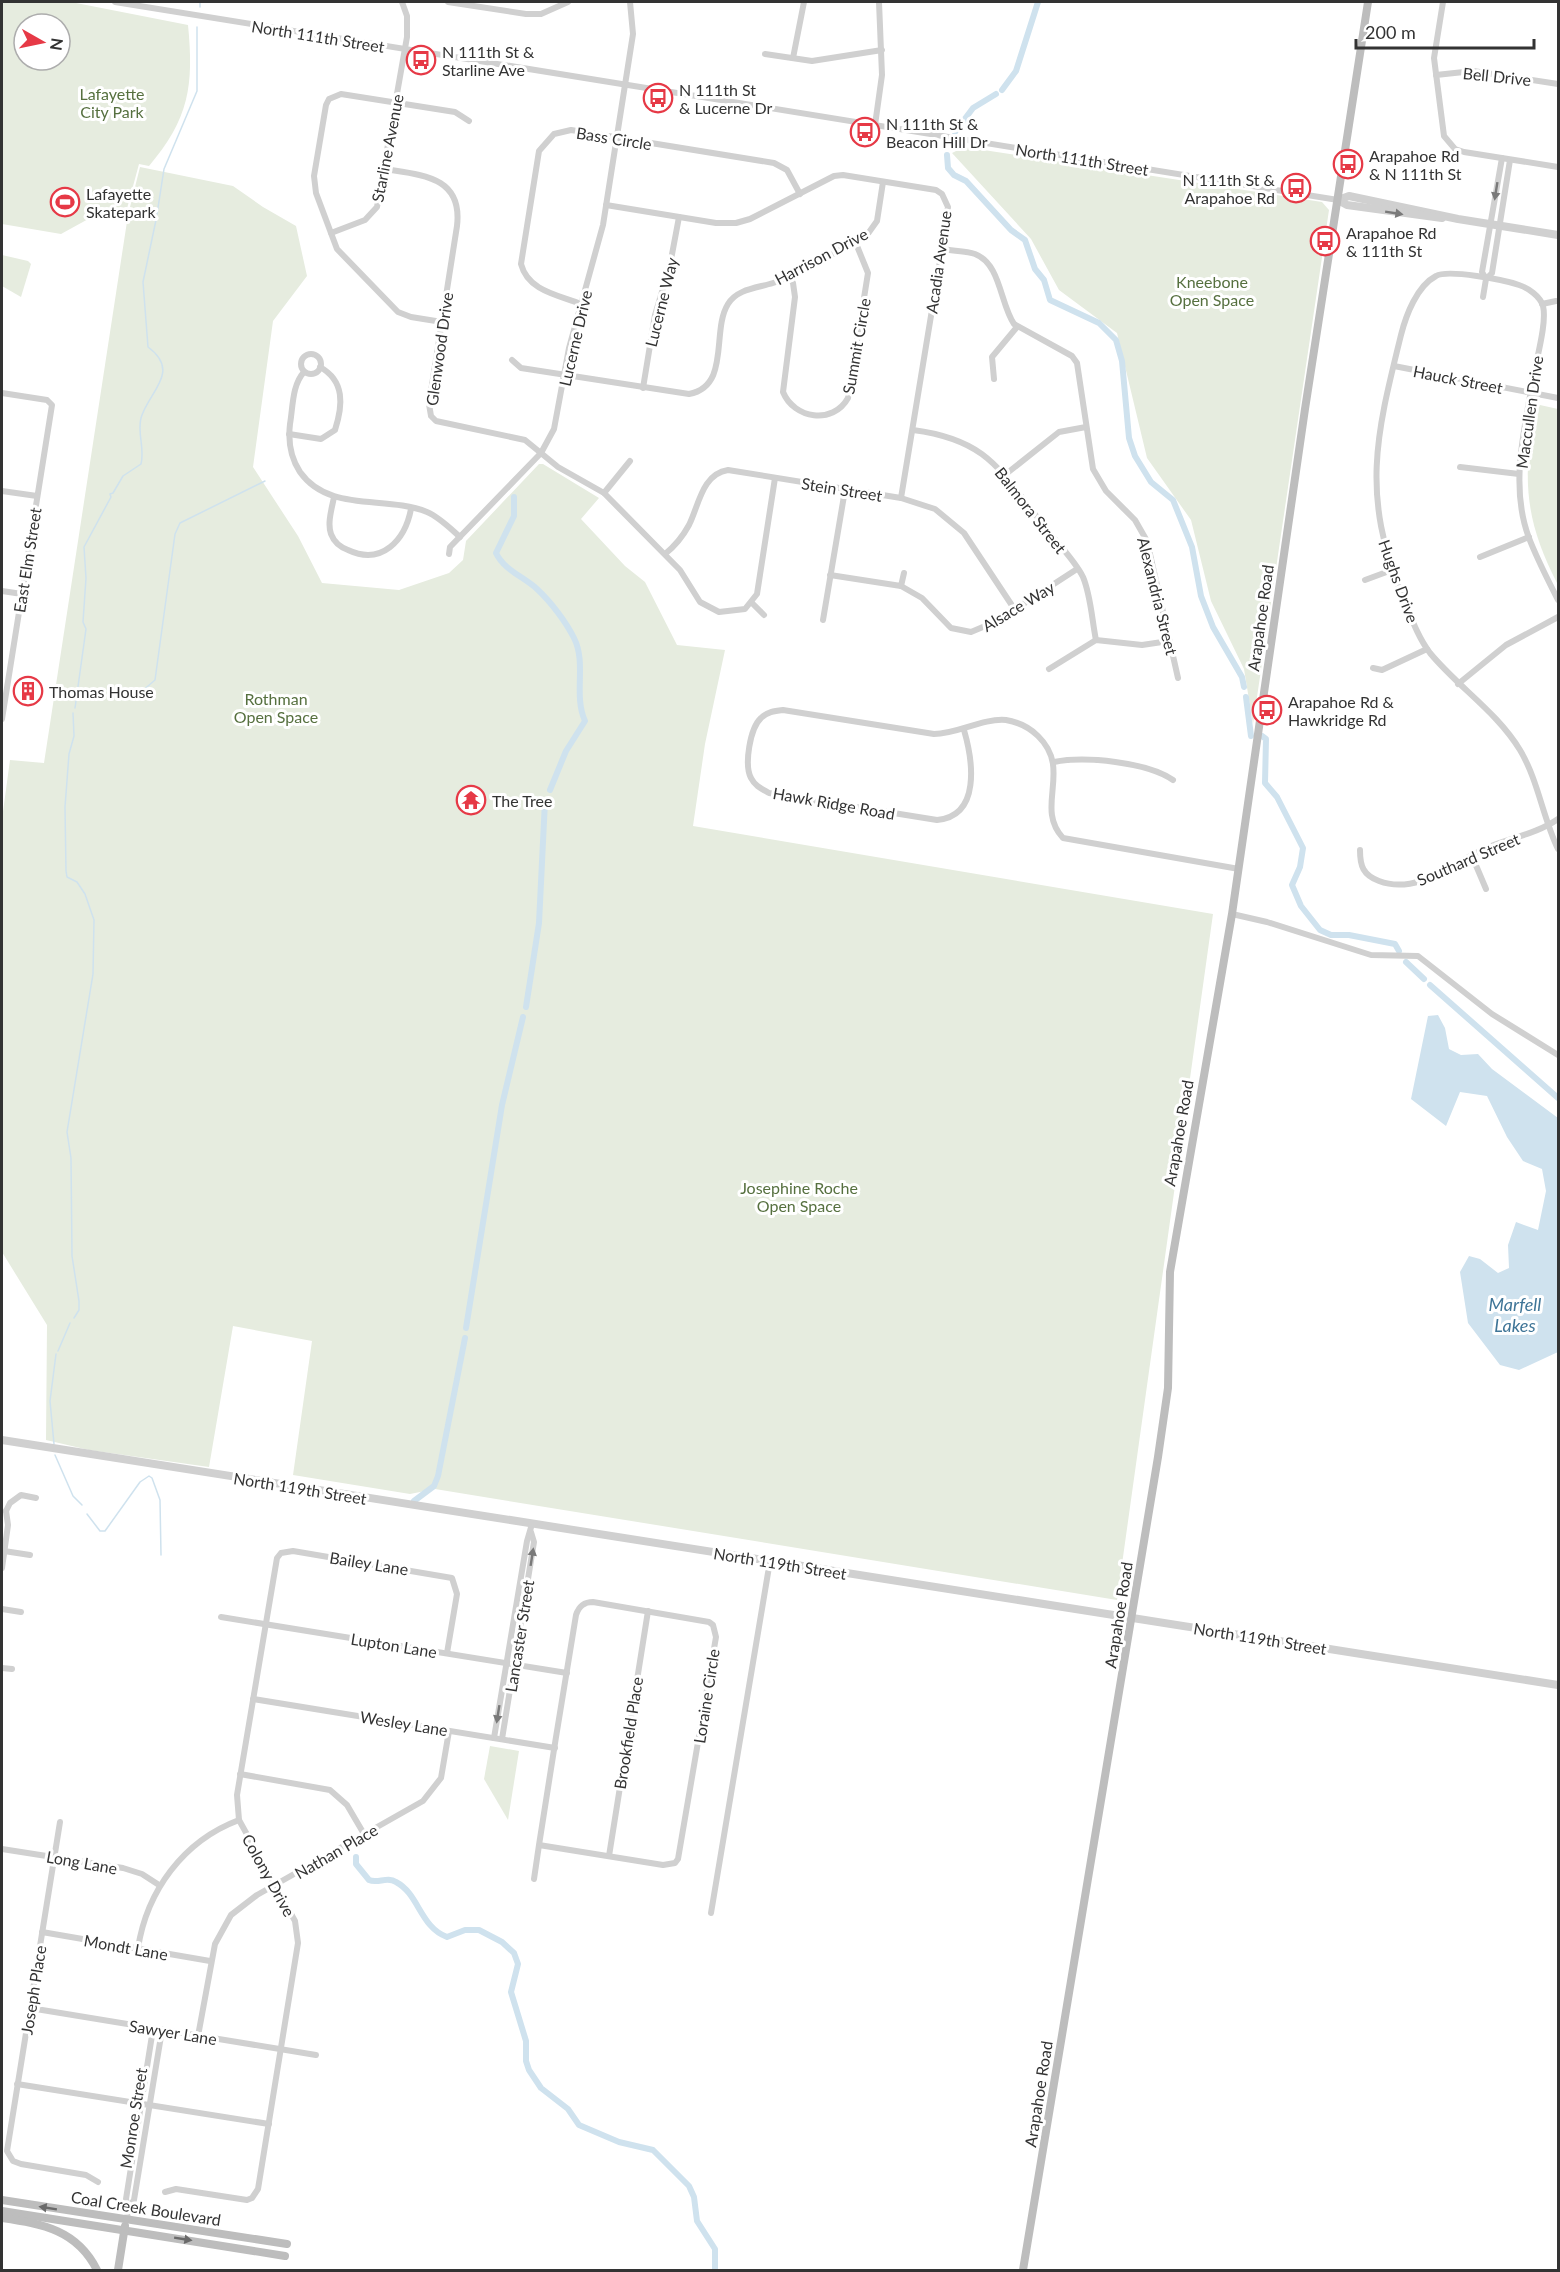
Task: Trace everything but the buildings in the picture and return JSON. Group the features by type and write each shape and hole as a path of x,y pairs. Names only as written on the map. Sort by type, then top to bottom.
{"main road":[{"name":"Arapahoe Road","path":"1023,2271 1134,1618 1168,1388 1170,1272 1232,914 1368,2"},
{"name":"Coal Creek Boulevard","path":"2,2200 287,2244"},
{"name":"Coal Creek Boulevard","path":"2,2211 285,2256"},
{"path":"2,2218 56,2228 81,2246 97,2271"},
{"name":"Monroe Street","path":"118,2271 127,2220"}],"street":[{"name":"North 111th Street","path":"115,2 1338,200 1347,206 1421,218 1458,219 1558,235"},
{"path":"402,3 410,2"},
{"path":"448,2 526,14 541,14 568,2"},
{"name":"Lucerne Drive","path":"449,554 450,547 541,453 554,429 564,375 606,206 633,33 630,2"},
{"path":"793,58 804,2"},
{"path":"875,125 882,75 879,2"},
{"path":"1443,2 1434,58 1443,136 1448,143 1464,152 1558,167"},
{"name":"Starline Avenue","path":"331,233 365,220 372,214 379,200 408,28 402,3"},
{"path":"765,54 827,60 882,50"},
{"name":"Bell Drive","path":"1436,75 1473,71 1558,84"},
{"path":"442,322 411,317 398,312 337,249 314,186 326,105 329,99 341,94 455,112 469,121"},
{"name":"Bass Circle","path":"581,304 536,287 524,273 521,257 539,151 548,138 561,131 616,137 774,163 787,170 800,194"},
{"path":"1486,279 1482,272 1502,158"},
{"path":"1483,297 1486,279 1492,273 1510,160"},
{"name":"Glenwood Drive","path":"384,169 427,176 445,186 453,197 458,218 429,404 431,416 442,424 514,436 530,443 558,467 604,493 680,570 693,594 709,609 728,613 739,612 752,603"},
{"name":"Acadia Avenue","path":"606,206 716,223 736,223 750,219 834,177 843,175 936,190 942,194 948,207 901,498"},
{"name":"Harrison Drive","path":"512,360 521,368 643,388 689,394 703,390 715,373 727,305 741,293 789,276 873,229 884,182"},
{"name":"Lucerne Way","path":"643,388 655,315 670,265 679,217"},
{"name":"Summit Circle","path":"789,276 795,297 783,392 787,401 800,412 831,414 843,406 848,398 868,273 855,241"},
{"path":"942,249 976,254 989,265 1008,316 1017,327 992,357 993,379"},
{"name":"Hughs Drive","path":"1542,304 1539,298 1519,285 1452,273 1435,276 1428,282 1413,303 1403,330 1380,421 1376,474 1380,527 1392,570 1427,649 1458,684 1492,715 1520,750 1558,849"},
{"path":"1542,304 1556,301"},
{"name":"Maccullen Drive","path":"1542,304 1542,324 1519,474 1529,537 1558,600"},
{"name":"Alexandria Street","path":"1017,327 1072,357 1077,363 1091,462 1106,491 1135,520 1147,541 1178,678"},
{"path":"304,372 313,374 320,368 321,363 315,355 306,355 301,363 304,372 295,389 289,434 291,454 298,470 318,490 334,497 428,512 460,537"},
{"name":"Hauck Street","path":"1394,366 1558,398"},
{"path":"289,434 321,439 335,430 341,398 340,390 334,378 320,368"},
{"name":"East Elm Street","path":"2,393 50,402 52,409 2,719"},
{"path":"1006,474 1059,432 1086,427"},
{"name":"Balmora Street","path":"912,430 933,433 969,445 984,454 1006,474 1077,569 1084,584 1096,640"},
{"path":"604,493 630,461"},
{"path":"1460,467 1519,474"},
{"name":"Stein Street","path":"665,554 688,526 713,475 728,470 901,498 935,509 964,533 1015,610"},
{"path":"764,615 752,603 757,594 775,478"},
{"path":"823,620 845,490"},
{"path":"2,491 37,496"},
{"path":"334,497 330,523 332,537 338,545 355,553 377,554 388,548 405,531 411,509"},
{"path":"1480,557 1529,537"},
{"name":"Alsace Way","path":"830,574 901,586 922,598 942,622 961,632 984,629 1077,569"},
{"path":"1365,580 1392,570"},
{"path":"901,586 904,573"},
{"path":"2,591 22,594"},
{"path":"1458,684 1506,645 1558,617"},
{"path":"1049,669 1096,640 1142,645 1169,641"},
{"path":"1373,668 1382,670 1427,649"},
{"name":"Hawk Ridge Road","path":"964,730 972,758 970,782 966,802 960,812 951,819 937,820 769,793 757,786 749,772 753,733 759,719 769,712 783,710 934,734 964,730 989,722 1005,720 1020,723 1041,739 1054,762"},
{"path":"1173,780 1161,771 1088,759 1054,762 1056,779 1051,821 1063,838 1073,842 1239,869"},
{"name":"Southard Street","path":"1360,850 1360,865 1365,874 1384,883 1398,885 1431,877 1472,856 1548,827 1558,819"},
{"path":"1472,856 1486,889"},
{"path":"1232,914 1267,922 1371,955 1418,956 1492,1014 1558,1055"},
{"name":"North 119th Street","path":"2,1440 531,1528 770,1561 1558,1685"},
{"path":"2,1568 4,1509 21,1495 36,1498"},
{"name":"Lancaster Street","path":"494,1738 531,1528"},
{"name":"Lancaster Street","path":"502,1739 534,1542 531,1528"},
{"path":"4,1551 30,1555"},
{"name":"Bailey Lane","path":"281,1553 293,1551 446,1576 455,1583 457,1594 447,1653"},
{"name":"Colony Drive","path":"165,2192 176,2189 241,2200 252,2198 258,2189 282,2049 298,1930 239,1820 237,1794 275,1564 281,1553"},
{"path":"711,1913 770,1561"},
{"name":"Loraine Circle","path":"534,1879 539,1845 576,1615 582,1604 593,1602 705,1620 713,1625 716,1637 678,1859 675,1863 663,1865 539,1845"},
{"path":"2,1609 21,1612"},
{"name":"Brookfield Place","path":"609,1856 648,1611"},
{"name":"Lupton Lane","path":"221,1617 567,1673"},
{"path":"2,1668 12,1669"},
{"name":"Wesley Lane","path":"253,1698 555,1748"},
{"name":"Nathan Place","path":"198,2036 210,1961 215,1944 231,1915 243,1904 431,1795 441,1778 449,1731"},
{"path":"240,1774 330,1790 347,1805 364,1834"},
{"path":"138,1948 141,1925 159,1885 193,1847 239,1820"},
{"name":"Joseph Place","path":"60,1822 7,2145 9,2157 21,2164 86,2175 98,2182"},
{"name":"Long Lane","path":"2,1849 123,1868 159,1885"},
{"name":"Mondt Lane","path":"42,1932 210,1961"},
{"name":"Sawyer Lane","path":"30,2008 316,2055"},
{"name":"Monroe Street","path":"127,2220 126,2199 153,2029"},
{"name":"Monroe Street","path":"128,2209 134,2200 162,2030"},
{"path":"17,2084 269,2124"}],"green space":[{"name":"Lafayette City Park","path":"2,2 71,2 188,25 190,66 186,101 173,133 162,149 149,166 139,164 125,216 101,212 61,234 2,224"},
{"name":"Kneebone Open Space","path":"964,147 1322,202 1329,210 1253,724 1244,669 1211,601 1191,520 1147,458 1117,333 1059,290 1031,239 952,153"},
{"path":"140,167 233,186 296,226 307,276 273,321 253,467 298,536 322,583 399,590 449,573 463,560 466,541 539,464 543,464 599,498 581,519 625,566 645,582 677,645 725,650 705,744 693,826 1213,914 1117,1600 435,1489 410,1494 293,1475 312,1341 233,1326 209,1467 89,1450 46,1440 47,1325 2,1252 2,819 10,760 44,763 128,215"},
{"path":"2,255 28,261 31,264 21,297 2,286"},
{"path":"1540,405 1558,409 1558,585 1538,540 1529,499 1530,434 1534,408"},
{"path":"490,1746 519,1751 508,1820 484,1779"}],"water":[{"name":"Marfell Lakes","path":"1438,1015 1445,1028 1449,1049 1461,1055 1478,1054 1492,1069 1558,1118 1558,1352 1519,1370 1500,1365 1468,1323 1460,1272 1469,1256 1480,1259 1498,1273 1509,1268 1508,1245 1516,1222 1538,1230 1546,1191 1542,1169 1523,1161 1507,1137 1487,1096 1460,1092 1446,1126 1411,1099 1428,1016"}],"waterway":[{"path":"200,2 200,7"},
{"path":"1002,90 1016,71 1038,2"},
{"path":"157,214 164,169 197,91 197,27"},
{"path":"955,132 973,108 996,94"},
{"path":"947,155 948,168 954,175 966,181 1011,230 1025,240 1035,269 1044,280 1050,300 1099,323 1116,340 1122,361 1129,438 1135,456 1151,482 1173,500 1192,547 1201,596 1213,627 1242,677 1244,687"},
{"path":"75,708 86,629 83,622 86,578 84,547 111,497 110,494 113,493 123,476 141,464 141,418 163,374 158,356 148,347 143,282 156,220"},
{"path":"134,698 155,680 175,534 180,523 265,481"},
{"path":"514,497 514,516 496,553 509,569 537,589 553,606 574,638 580,658 580,700 585,721 566,751 550,790"},
{"path":"1246,697 1251,736"},
{"path":"73,713 74,736 69,754 65,807 66,871 67,877 77,882 85,894 94,920 93,974 67,1132 71,1158 72,1256 79,1301 79,1310 74,1318"},
{"path":"1262,736 1266,739 1265,783 1277,797 1303,848 1300,867 1292,885 1301,906 1320,930 1331,935 1349,935 1395,944 1399,951"},
{"path":"526,1007 539,923 545,801"},
{"path":"1406,962 1424,979"},
{"path":"1430,985 1558,1098"},
{"path":"466,1328 502,1105 523,1017"},
{"path":"58,1351 70,1323"},
{"path":"414,1501 434,1486 438,1476 465,1338"},
{"path":"54,1444 50,1401 56,1354"},
{"path":"55,1455 73,1496 82,1505"},
{"path":"87,1514 100,1531 105,1531 140,1482 149,1476 152,1478 160,1500 161,1555"},
{"path":"356,1857 356,1864 369,1880 393,1880 404,1887 431,1926 438,1932 447,1937 465,1930 479,1930 502,1942 514,1953 518,1964 511,1992 526,2041 526,2061 529,2070 541,2088 568,2109 579,2125 619,2142 653,2150 689,2186 694,2197 697,2221 715,2249 715,2270"}],"place":[{"name":"N 111th St & Starline Ave","path":"421,60"},
{"name":"N 111th St & Lucerne Dr","path":"658,98"},
{"name":"N 111th St & Beacon Hill Dr","path":"865,132"},
{"name":"Arapahoe Rd & N 111th St","path":"1348,164"},
{"name":"N 111th St & Arapahoe Rd","path":"1296,188"},
{"name":"Lafayette Skatepark","path":"65,202"},
{"name":"Arapahoe Rd & 111th St","path":"1325,241"},
{"name":"Thomas House","path":"28,691"},
{"name":"Arapahoe Rd & Hawkridge Rd","path":"1267,710"},
{"name":"The Tree","path":"471,800"}],"park label":[{"name":"Rothman Open Space","path":"276,707"},
{"name":"Josephine Roche Open Space","path":"799,1196"}]}
